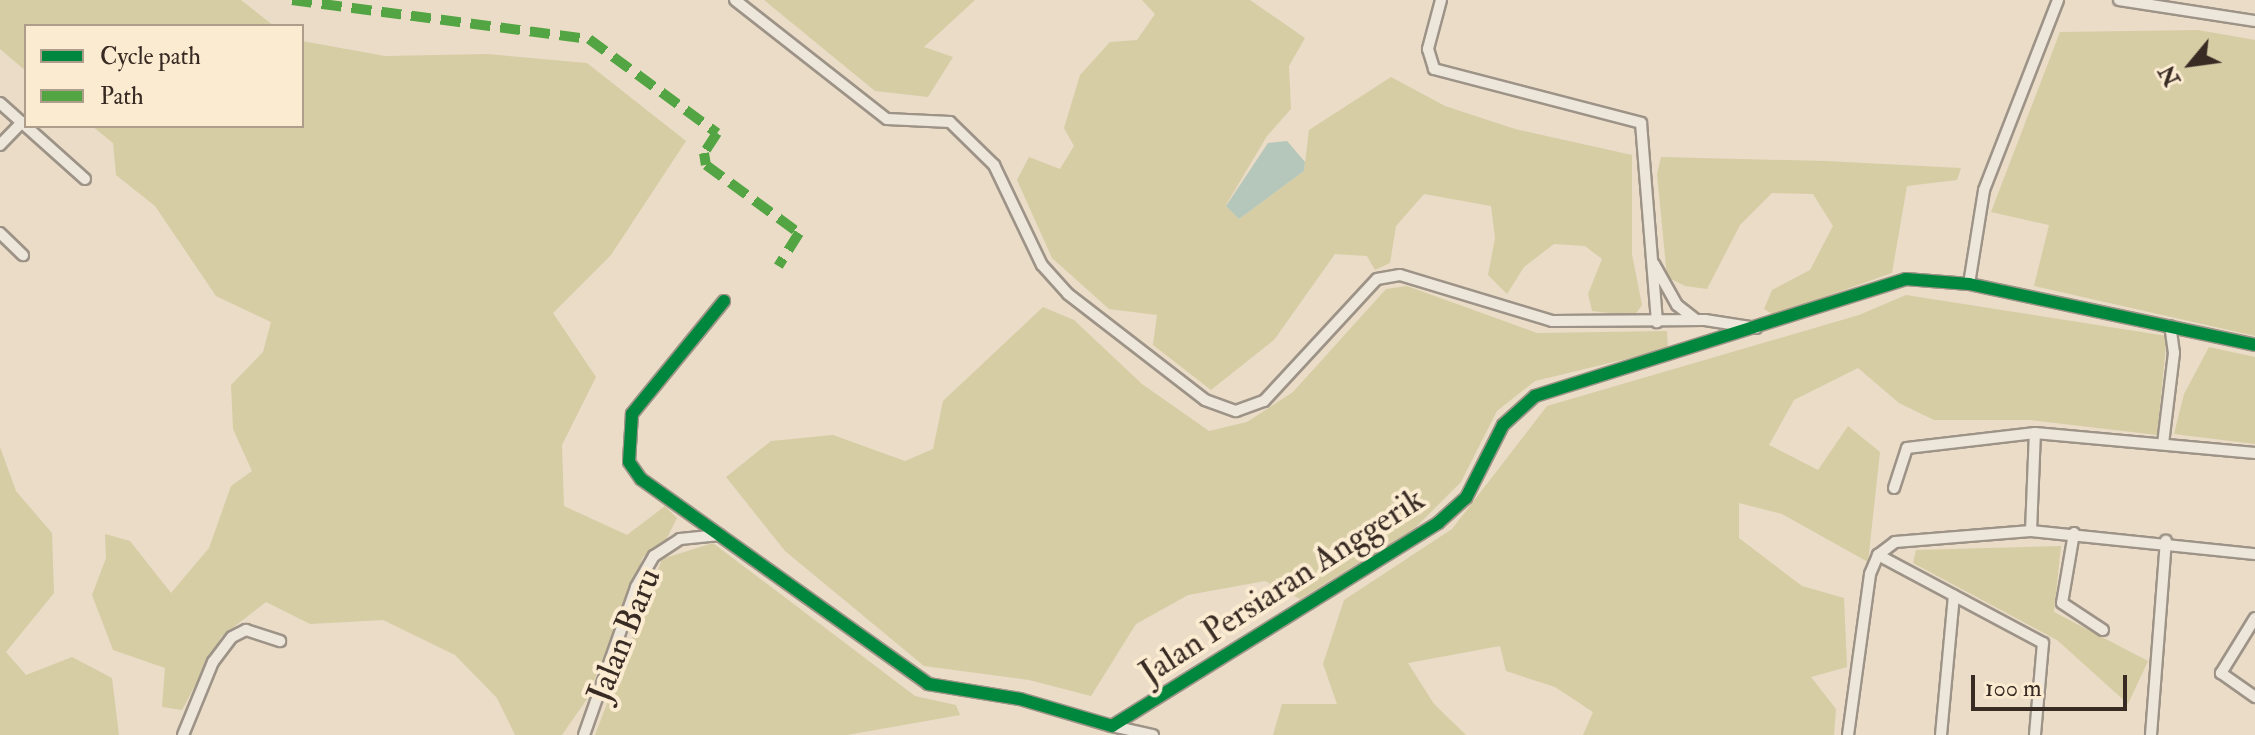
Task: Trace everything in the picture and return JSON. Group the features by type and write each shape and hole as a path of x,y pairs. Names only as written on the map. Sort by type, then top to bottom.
{"street":[{"path":"735,0 887,119 950,122 994,165 1042,265 1068,294 1205,400 1236,411 1264,401 1377,279 1421,278 1552,321 1696,320 1759,329"},
{"path":"1441,0 1428,49 1434,69 1641,123 1657,322"},
{"path":"1969,284 1984,190 2058,0"},
{"path":"2119,0 2255,21"},
{"path":"0,103 22,122 0,145"},
{"path":"29,128 85,179"},
{"path":"0,233 23,255"},
{"path":"1651,259 1677,305 1696,320"},
{"name":"Jalan Persiaran Anggerik","path":"1112,726 1438,523 1466,498 1503,425 1535,396 1759,329 1906,279 1969,284 2255,345"},
{"path":"724,301 632,414 626,437 629,462 641,479 928,684 1020,699 1153,735"},
{"path":"2163,444 2174,353 2170,326"},
{"path":"2031,531 2035,433"},
{"path":"1894,488 1907,448 2035,433 2255,453"},
{"path":"1848,735 1878,555 1895,542 2031,531 2166,541 2255,554"},
{"path":"2074,533 2062,603 2103,630"},
{"name":"Jalan Baru","path":"584,735 636,587 654,556 680,539 720,535"},
{"path":"2151,735 2166,541"},
{"path":"1878,555 2043,643 2035,735"},
{"path":"1941,735 1954,596"},
{"path":"2255,618 2221,673 2255,697"},
{"path":"183,735 213,662 232,637 246,630 280,641"}],"shaded area":[{"path":"0,0 241,0 271,24 24,24 24,69 0,49"},
{"path":"764,0 975,0 924,47 953,57 928,97 875,91"},
{"path":"1142,0 1250,0 1305,38 1289,66 1291,109 1267,136 1226,205 1239,219 1304,171 1309,130 1391,77 1445,106 1515,129 1632,155 1632,254 1642,305 1634,316 1592,311 1588,294 1602,259 1585,246 1554,244 1524,267 1507,294 1488,275 1495,238 1491,206 1424,194 1396,226 1390,263 1375,270 1367,256 1335,254 1274,340 1211,390 1153,345 1157,315 1109,309 1052,258 1017,180 1029,157 1060,169 1074,146 1064,128 1080,75 1110,42 1137,40 1155,14"},
{"path":"2198,30 2255,40 2255,336 2034,286 2049,225 1991,212 2060,32"},
{"path":"304,41 385,56 487,54 587,63 686,141 611,255 553,313 596,377 562,445 564,506 627,535 665,506 677,518 664,544 643,557 587,699 562,735 515,735 497,698 455,655 383,620 310,624 266,602 221,637 182,710 162,707 165,668 113,650 92,595 106,558 105,534 130,541 171,593 209,548 231,486 252,471 233,429 231,385 263,352 271,322 216,296 155,206 116,175 113,143 94,128 304,128"},
{"path":"1287,141 1305,162 1304,171 1239,219 1226,206 1268,143"},
{"path":"1661,157 1961,168 1957,180 1907,186 1892,273 1774,315 1764,309 1772,290 1810,270 1833,226 1813,194 1772,193 1740,225 1707,289 1685,286 1667,277 1657,174"},
{"path":"1407,286 1537,333 1667,331 1668,349 1535,381 1497,411 1461,482 1414,529 1300,599 1265,581 1188,595 1136,624 1091,696 1029,680 924,666 785,551 726,477 771,441 833,435 905,461 933,449 943,401 1043,307 1074,320 1142,384 1209,431 1247,422 1293,392 1386,289"},
{"path":"1906,295 2167,336 2157,435 2030,420 1934,420 1899,403 1858,368 1794,400 1769,445 1818,470 1848,426 1880,452 1868,562 1782,514 1739,503 1739,538 1802,586 1844,598 1847,667 1811,677 1836,709 1834,735 1583,735 1593,712 1555,687 1506,671 1500,646 1408,663 1434,704 1466,735 1273,735 1282,704 1337,704 1323,664 1344,600 1452,529 1547,406 1859,315"},
{"path":"2209,347 2255,357 2255,444 2174,434 2184,394"},
{"path":"0,447 16,491 52,533 54,593 6,652 26,675 72,657 112,678 119,735 0,735"},
{"path":"713,543 915,696 956,705 960,715 847,735 595,735 662,559"},
{"path":"2061,546 2054,612 2148,661 2128,704 2057,640 1913,563 1916,550"}],"marked path":[{"path":"292,0 589,39 717,133 704,153 706,165 799,233 778,266"}],"cycle path":[{"path":"724,301 632,414 629,462 641,479 928,684 1020,699 1112,726 1438,523 1466,498 1503,425 1535,396 1906,279 1969,284 2255,345"}]}
